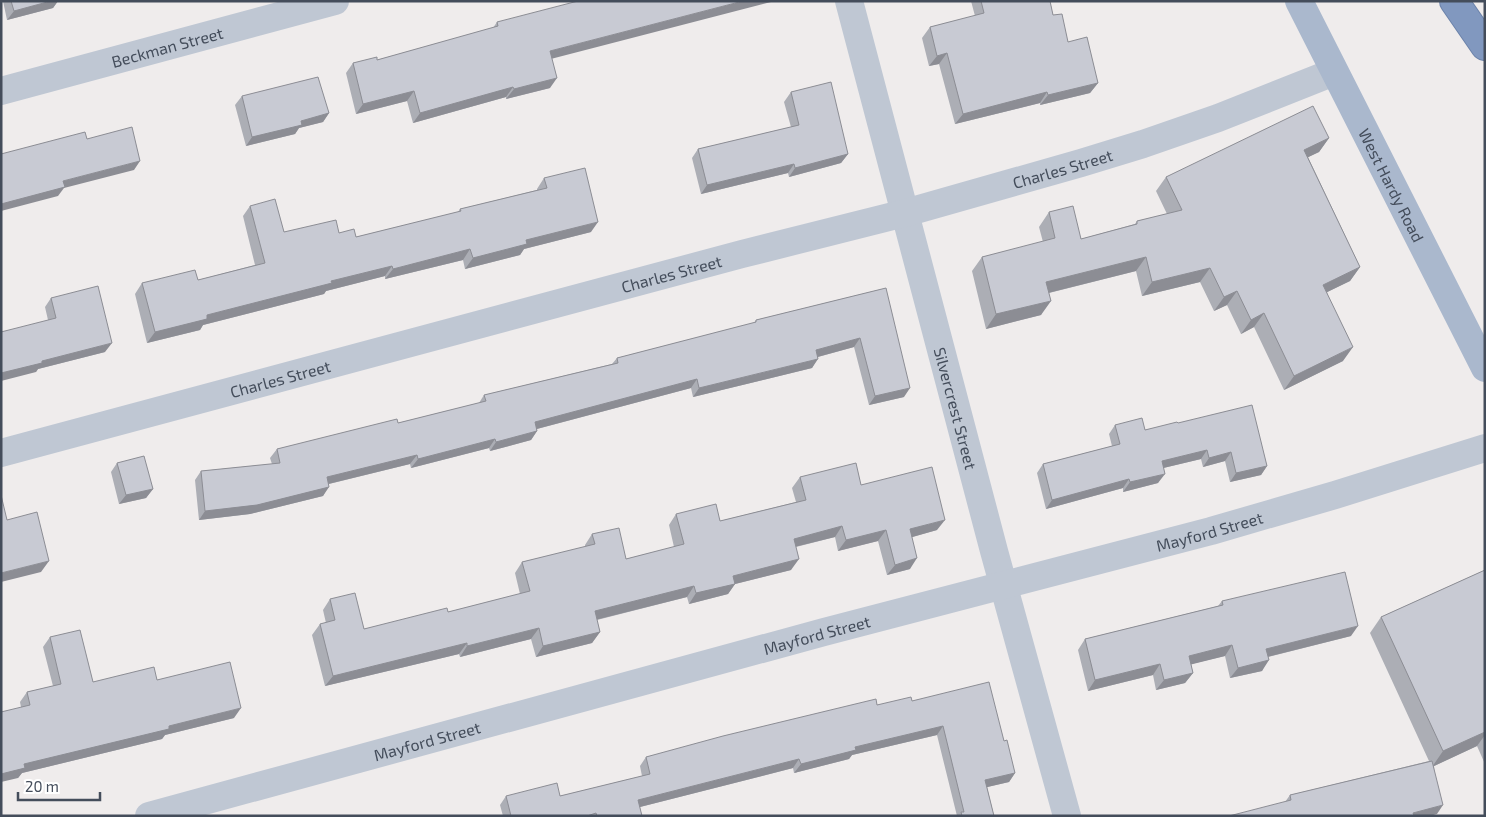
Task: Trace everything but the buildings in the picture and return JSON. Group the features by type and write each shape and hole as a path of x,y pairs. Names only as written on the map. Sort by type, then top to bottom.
{"highway":[{"path":"1454,1 1485,46"}],"main road":[{"name":"West Hardy Road","path":"1299,1 1485,368"}],"street":[{"name":"Beckman Street","path":"1,91 335,1"},
{"name":"Silvercrest Street","path":"849,1 1067,816"},
{"name":"Charles Street","path":"1,454 732,257 905,213 1142,144 1218,118 1334,72"},
{"name":"Mayford Street","path":"149,816 814,635 1211,531 1485,448"}]}
